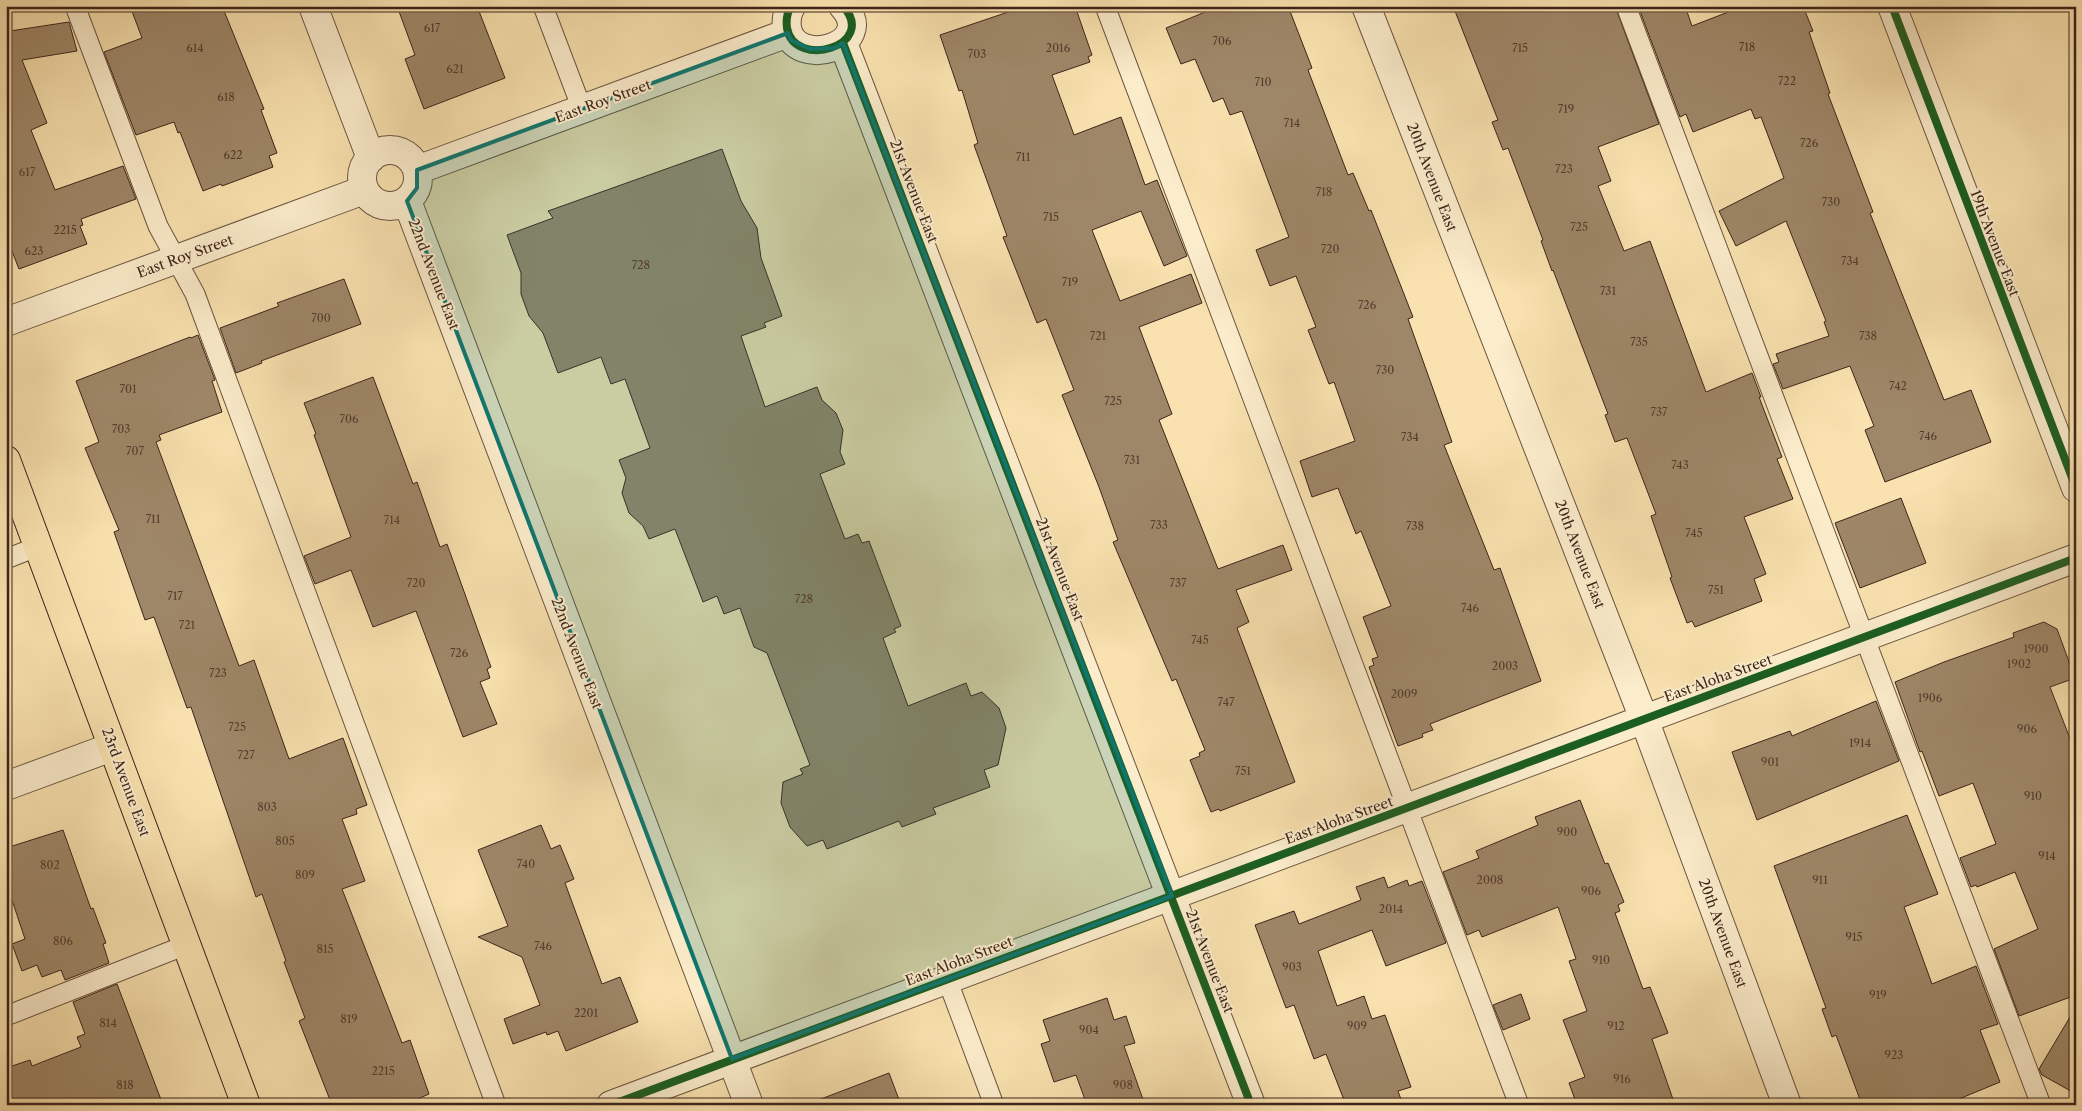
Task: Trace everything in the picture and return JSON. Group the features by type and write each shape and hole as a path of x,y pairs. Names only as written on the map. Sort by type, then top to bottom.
{"main road":[{"name":"23rd Avenue East","path":"6,460 246,1105"}],"street":[{"path":"313,6 370,158"},
{"name":"20th Avenue East","path":"1366,6 1644,719 1787,1105"},
{"name":"19th Avenue East","path":"1892,6 2076,488"},
{"path":"789,14 791,40 810,49 834,48 843,43 850,33 852,23 851,8"},
{"name":"East Roy Street","path":"417,170 582,109 789,14"},
{"name":"21st Avenue East","path":"843,43 1251,1105"},
{"path":"399,151 407,155 417,170 419,179 417,188 407,201 396,206 377,204 369,198 361,180 363,171 370,158 381,152 399,151"},
{"name":"East Roy Street","path":"6,322 364,190"},
{"name":"22nd Avenue East","path":"407,201 749,1105"},
{"name":"East Aloha Street","path":"611,1105 2076,558"},
{"path":"6,786 112,747"}],"lane":[{"path":"75,6 158,226 199,303 496,1105"},
{"path":"543,6 582,109"},
{"path":"1106,6 1519,1105"},
{"path":"1626,6 2041,1105"},
{"path":"6,559 38,546"},
{"path":"6,1016 186,945"},
{"path":"947,979 994,1105"}],"highlighted area":[{"path":"788,33 791,40 810,49 834,48 843,43 1172,896 732,1059 407,201 417,188 417,170"}],"building":[{"path":"130,6 222,6 264,109 261,110 277,153 269,156 273,167 203,191 180,132 178,133 174,122 136,135 104,52 142,38"},
{"path":"397,6 477,6 505,78 424,109 405,59 415,55"},
{"path":"1026,6 1075,6 1092,55 1088,57 1090,62 1052,75 1074,135 1121,117 1145,185 1157,180 1187,256 1164,266 1141,211 1092,230 1120,301 1191,274 1202,303 1139,327 1172,414 1159,420 1218,569 1283,545 1292,570 1236,590 1249,622 1237,628 1295,782 1220,811 1219,809 1211,812 1190,760 1200,756 1199,753 1205,750 1176,679 1172,681 1113,542 1118,540 1062,395 1074,390 1046,319 1037,323 1003,237 1007,236 974,145 978,143 962,90 959,91 940,35"},
{"path":"1220,6 1288,6 1312,68 1308,70 1348,175 1353,173 1369,211 1371,210 1413,317 1408,319 1452,442 1444,445 1494,570 1500,568 1541,681 1430,724 1433,730 1422,734 1423,737 1398,746 1369,667 1374,665 1372,659 1378,657 1363,617 1391,606 1361,531 1356,534 1338,488 1312,497 1300,461 1355,441 1334,382 1329,384 1308,330 1316,327 1296,276 1270,286 1256,250 1289,237 1242,111 1230,115 1223,98 1213,102 1195,59 1181,64 1166,28"},
{"path":"1453,6 1615,6 1659,124 1598,147 1611,181 1598,186 1624,251 1650,241 1706,392 1752,373 1782,457 1777,459 1793,499 1744,517 1766,574 1754,579 1762,601 1695,627 1692,621 1687,623 1670,578 1672,577 1651,516 1656,514 1627,438 1615,442 1605,415 1608,414 1552,271 1541,241 1543,240 1508,148 1503,150 1492,122 1498,120"},
{"path":"1638,6 1685,6 1692,26 1744,6 1803,6 1813,31 1809,32 1830,93 1828,94 1873,212 1870,213 1944,400 1971,390 1991,442 1885,482 1865,430 1874,426 1850,366 1783,389 1773,364 1779,362 1776,354 1829,336 1824,322 1826,321 1786,221 1736,246 1719,211 1784,178 1761,117 1755,119 1751,109 1693,132 1686,114 1680,117"},
{"path":"69,22 77,51 22,60 47,123 31,130 55,190 123,166 136,199 81,219 83,225 80,226 87,244 19,269 6,236 6,26 8,25 10,31"},
{"path":"722,149 741,201 757,228 761,258 782,316 764,323 766,327 741,336 765,407 817,387 822,400 836,413 843,430 840,452 845,464 820,474 845,539 858,534 862,543 869,541 901,626 894,629 896,632 883,638 908,706 966,683 971,696 982,692 999,708 1006,728 998,765 984,770 990,787 933,808 936,814 902,827 899,821 827,849 823,840 807,846 790,827 781,803 783,782 803,774 800,769 810,765 767,653 754,647 740,608 724,614 717,596 703,602 675,529 649,539 643,526 629,513 622,493 626,478 619,460 650,448 625,379 611,384 601,357 558,373 543,333 529,316 521,294 521,273 507,235 553,218 548,211"},
{"path":"344,279 361,324 261,361 262,363 236,373 220,328 279,306 277,303"},
{"path":"198,335 215,380 212,381 222,412 159,435 161,440 156,442 239,666 254,660 289,759 343,738 367,805 356,809 357,814 342,819 365,881 342,889 402,1043 410,1040 429,1094 404,1105 332,1105 299,1021 305,1018 262,894 256,897 191,707 187,708 154,617 145,620 114,532 119,530 85,448 99,442 76,381"},
{"path":"373,377 413,484 417,482 440,547 447,544 491,667 487,669 490,678 480,682 497,724 463,737 416,611 373,627 351,570 315,584 304,556 351,537 304,403"},
{"path":"1901,498 1926,563 1860,588 1835,523"},
{"path":"2044,622 2057,629 2075,678 2050,687 2076,754 2076,995 2019,1016 1994,949 2038,929 2015,872 1977,887 1976,885 1971,887 1960,858 1996,844 1973,783 1939,796 1922,751 1920,752 1895,682 2014,637 2013,633"},
{"path":"1876,701 1899,761 1757,820 1732,752 1790,731 1792,736"},
{"path":"1580,800 1605,864 1608,863 1624,902 1618,905 1620,911 1615,913 1643,989 1650,987 1668,1033 1652,1039 1675,1105 1577,1105 1569,1083 1585,1077 1563,1020 1587,1011 1569,961 1576,959 1558,907 1482,937 1479,930 1467,935 1443,872 1479,858 1476,851 1538,825 1535,817"},
{"path":"1907,815 1938,894 1904,907 1932,984 1976,966 1998,1024 1980,1030 2000,1082 1959,1099 1961,1105 1862,1105 1836,1035 1832,1037 1822,1009 1826,1008 1774,866"},
{"path":"541,825 551,849 560,845 574,879 565,883 602,984 620,977 638,1022 566,1051 558,1031 547,1035 546,1032 513,1044 504,1019 540,1005 522,957 478,937 508,926 478,850"},
{"path":"63,830 91,909 93,908 106,943 103,944 109,963 65,980 61,970 42,977 37,965 22,971 12,944 25,939 6,882 6,848"},
{"path":"1384,877 1388,888 1407,880 1409,886 1422,881 1446,943 1386,966 1372,930 1318,951 1337,1006 1364,996 1372,1019 1385,1015 1411,1087 1398,1091 1403,1105 1346,1105 1326,1054 1314,1059 1294,1005 1286,1008 1255,925 1294,911 1299,924 1361,900 1356,887"},
{"path":"117,984 163,1105 13,1105 6,1087 6,1068 30,1060 32,1066 81,1047 77,1037 85,1034 73,1002"},
{"path":"1521,994 1530,1019 1503,1030 1493,1005"},
{"path":"1107,998 1114,1020 1126,1016 1135,1043 1124,1046 1145,1105 1087,1105 1076,1075 1054,1082 1041,1044 1050,1041 1043,1020"},
{"path":"2076,1007 2076,1094 2042,1075 2039,1069"},
{"path":"889,1073 901,1105 814,1105 813,1102"}],"cycle path":[{"path":"791,6 788,14 787,28 793,41 804,48 817,50 831,48 843,42 850,32 851,20 843,6"},
{"path":"1892,6 2076,488"},
{"path":"843,43 1251,1105"},
{"path":"611,1105 2076,558"}]}
